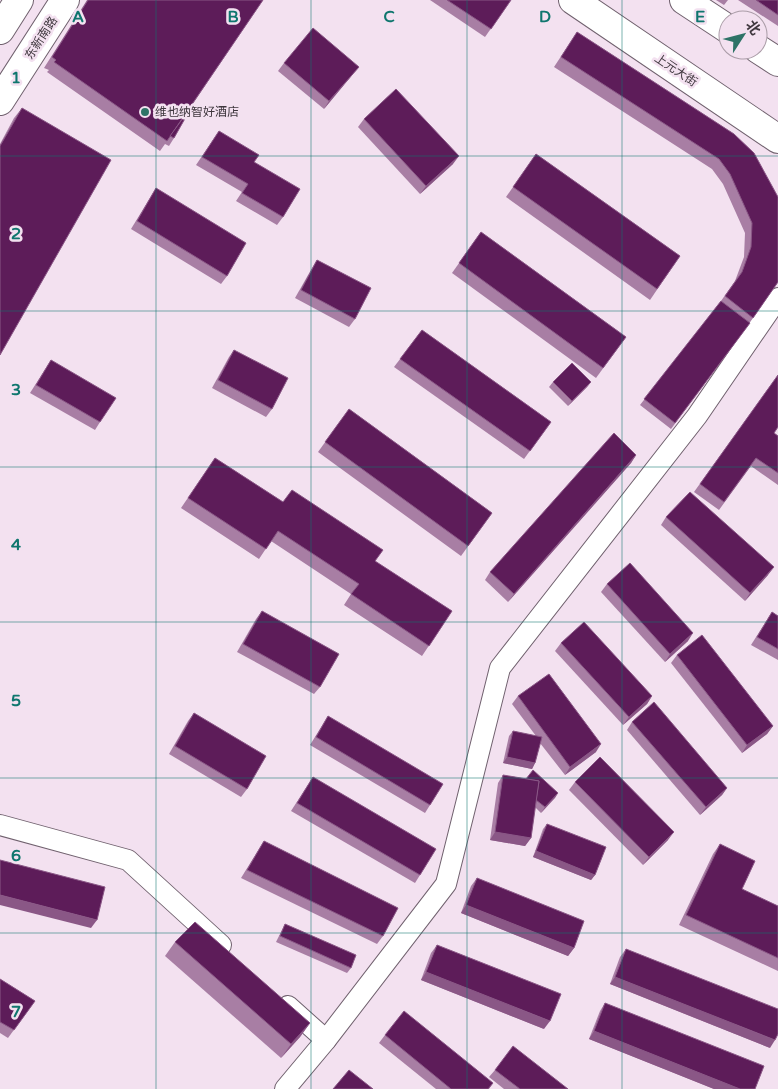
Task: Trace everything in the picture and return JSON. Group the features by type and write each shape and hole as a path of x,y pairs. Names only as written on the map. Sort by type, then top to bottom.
{"main road":[{"path":"0,30 19,0"},
{"name":"东新南路","path":"0,101 65,0"},
{"name":"上元大街","path":"573,0 778,139"},
{"path":"684,0 718,22"}],"street":[{"path":"285,1089 326,1040 446,884 500,668 697,416 778,298"},
{"path":"0,824 128,860 238,960"},
{"path":"274,994 326,1040"}],"building":[{"name":"维也纳智好酒店","path":"88,0 263,0 167,141 54,62 56,60 52,57"},
{"path":"447,0 511,0 491,29"},
{"path":"756,0 778,0 778,15"},
{"path":"313,28 359,67 329,101 284,63"},
{"path":"577,32 734,134 754,153 778,197 778,282 753,318 725,296 742,272 751,247 752,223 730,174 719,159 561,57"},
{"path":"396,89 459,156 426,186 364,119"},
{"path":"22,108 111,160 0,355 0,146"},
{"path":"186,114 174,138 170,136"},
{"path":"219,131 259,155 254,162 300,189 283,217 242,193 248,184 202,157"},
{"path":"536,154 680,256 657,289 513,187"},
{"path":"156,188 246,243 227,276 137,221"},
{"path":"481,232 626,337 603,368 459,263"},
{"path":"317,260 371,288 355,319 301,290"},
{"path":"721,301 750,323 675,423 644,399"},
{"path":"422,330 551,422 530,451 400,359"},
{"path":"234,350 288,378 272,409 218,380"},
{"path":"51,360 116,398 100,422 36,385"},
{"path":"572,363 591,382 572,401 553,382"},
{"path":"778,375 778,427 774,433 778,436 778,473 756,458 724,502 700,484"},
{"path":"349,409 492,513 468,546 325,442"},
{"path":"614,433 636,455 514,594 490,572"},
{"path":"215,458 283,502 292,490 383,550 375,561 452,611 429,646 351,594 359,584 278,531 266,549 188,498"},
{"path":"690,492 774,567 750,593 666,517"},
{"path":"630,563 693,633 670,654 607,584"},
{"path":"262,611 339,654 320,687 243,644"},
{"path":"772,612 778,616 778,649 757,637"},
{"path":"584,622 652,696 629,717 561,643"},
{"path":"702,635 773,726 747,745 677,655"},
{"path":"549,674 601,744 570,767 518,696"},
{"path":"654,702 727,788 706,807 632,722"},
{"path":"194,713 266,756 247,789 175,746"},
{"path":"328,716 443,784 430,805 316,737"},
{"path":"513,731 542,737 535,763 507,757"},
{"path":"600,757 674,832 649,857 575,782"},
{"path":"533,770 558,793 545,807 536,800 539,781 526,779"},
{"path":"503,775 539,781 531,838 495,832"},
{"path":"313,777 436,849 420,875 297,803"},
{"path":"547,824 606,847 595,875 536,851"},
{"path":"264,841 398,908 383,936 247,870"},
{"path":"720,844 755,861 742,889 778,906 778,958 686,915"},
{"path":"0,860 105,887 97,920 0,895"},
{"path":"477,878 584,921 574,948 466,905"},
{"path":"195,922 310,1023 291,1044 175,942"},
{"path":"285,924 356,955 351,968 280,936"},
{"path":"437,945 561,994 550,1021 426,972"},
{"path":"626,949 778,1009 778,1034 775,1040 615,977"},
{"path":"0,979 35,1001 14,1030 0,1022"},
{"path":"605,1003 764,1066 755,1089 740,1089 594,1031"},
{"path":"404,1011 493,1083 488,1089 451,1089 385,1035"},
{"path":"513,1046 568,1089 520,1089 495,1070"},
{"path":"349,1070 373,1089 333,1089"}],"place":[{"name":"维也纳智好酒店","path":"145,112"}]}
